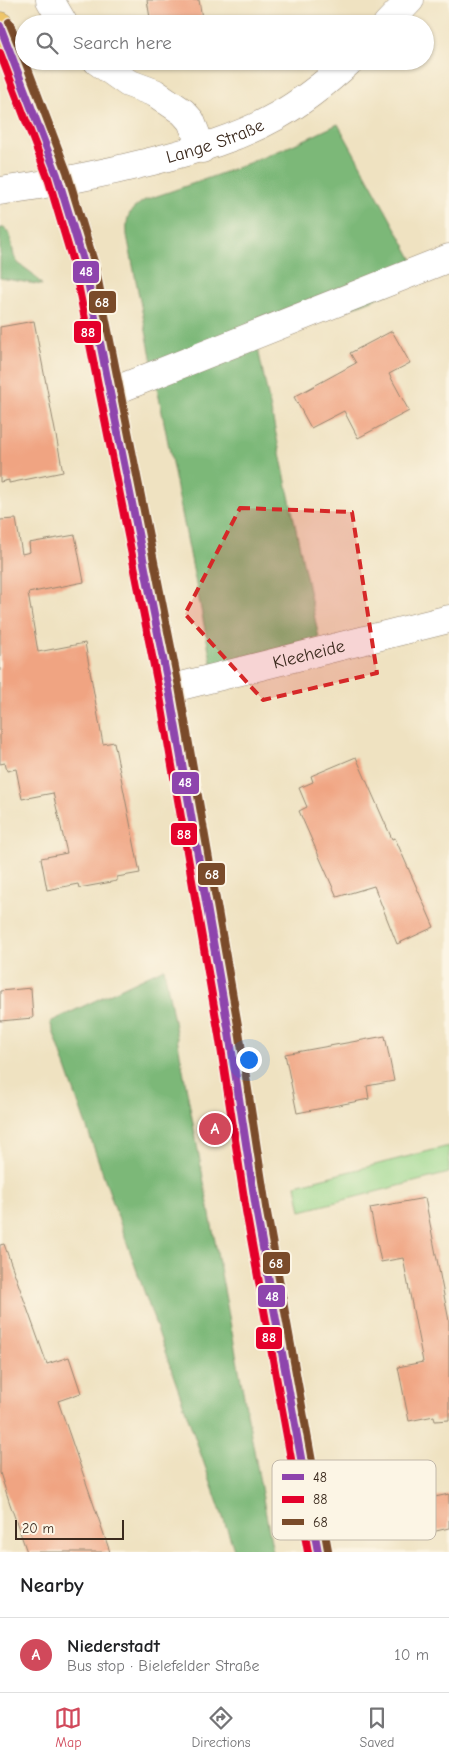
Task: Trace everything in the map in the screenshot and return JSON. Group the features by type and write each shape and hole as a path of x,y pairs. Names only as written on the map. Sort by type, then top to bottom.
{"main road":[{"path":"0,26 15,64"},
{"path":"17,70 61,182 75,225 85,267 169,690 256,1209 301,1460"}],"street":[{"path":"50,0 59,15"},
{"path":"396,15 410,0"},
{"path":"111,70 128,82 155,93 183,112 191,121 202,149"},
{"name":"Lange Straße","path":"0,191 112,172 202,149 241,134 278,116 318,89 340,70"},
{"path":"110,392 449,258"},
{"name":"Kleeheide","path":"169,690 449,619"}],"highlighted area":[{"path":"240,508 352,512 377,673 263,700 185,614"}],"green space":[{"path":"338,124 424,280 257,344 319,638 212,665 127,235 127,222 132,210 145,200 243,165 291,146"},
{"path":"0,228 4,228 10,235 14,256 18,263 33,274 42,285 0,278"},
{"path":"164,968 273,1552 235,1552 50,1022"},
{"path":"449,1146 449,1173 301,1211 296,1185"}],"building":[{"path":"147,0 199,0 202,15 150,15"},
{"path":"34,321 63,472 9,483 9,480 0,482 0,327"},
{"path":"392,331 410,363 389,374 409,411 358,438 344,411 311,428 294,397 356,363 350,353"},
{"path":"16,519 22,554 30,552 29,543 75,535 84,582 28,593 38,652 85,643 103,744 114,742 140,873 117,877 117,881 79,888 78,884 47,890 41,858 67,853 53,793 22,799 16,769 7,771 5,763 0,764 0,520"},
{"path":"356,757 392,839 395,838 434,927 397,944 374,886 337,897 299,811 307,807 299,788 313,782 311,776"},
{"path":"31,988 33,1018 0,1021 0,991"},
{"path":"385,1036 394,1081 367,1086 369,1099 297,1113 285,1054"},
{"path":"425,1198 449,1321 449,1420 435,1421 434,1416 409,1421 398,1367 423,1362 403,1258 381,1262 370,1208"},
{"path":"4,1244 47,1364 69,1357 81,1393 58,1401 110,1552 27,1552 10,1504 0,1473 0,1245"},
{"path":"449,1494 449,1528 436,1531 436,1497"}],"transit line":[{"name":"68","path":"9,22 15,37"},
{"name":"48","path":"0,26 15,65"},
{"name":"88","path":"0,53 48,178 75,269 159,691 219,1035 246,1211 291,1460"},
{"name":"48","path":"17,70 57,175 85,267 169,689 229,1033 256,1209 301,1460"},
{"name":"68","path":"28,70 67,172 95,265 179,687 239,1031 266,1207 312,1460"},
{"name":"88","path":"306,1540 308,1552"},
{"name":"48","path":"316,1540 318,1552"},
{"name":"68","path":"326,1540 328,1550"}],"place":[{"name":"Niederstadt","path":"215,1129"}]}
